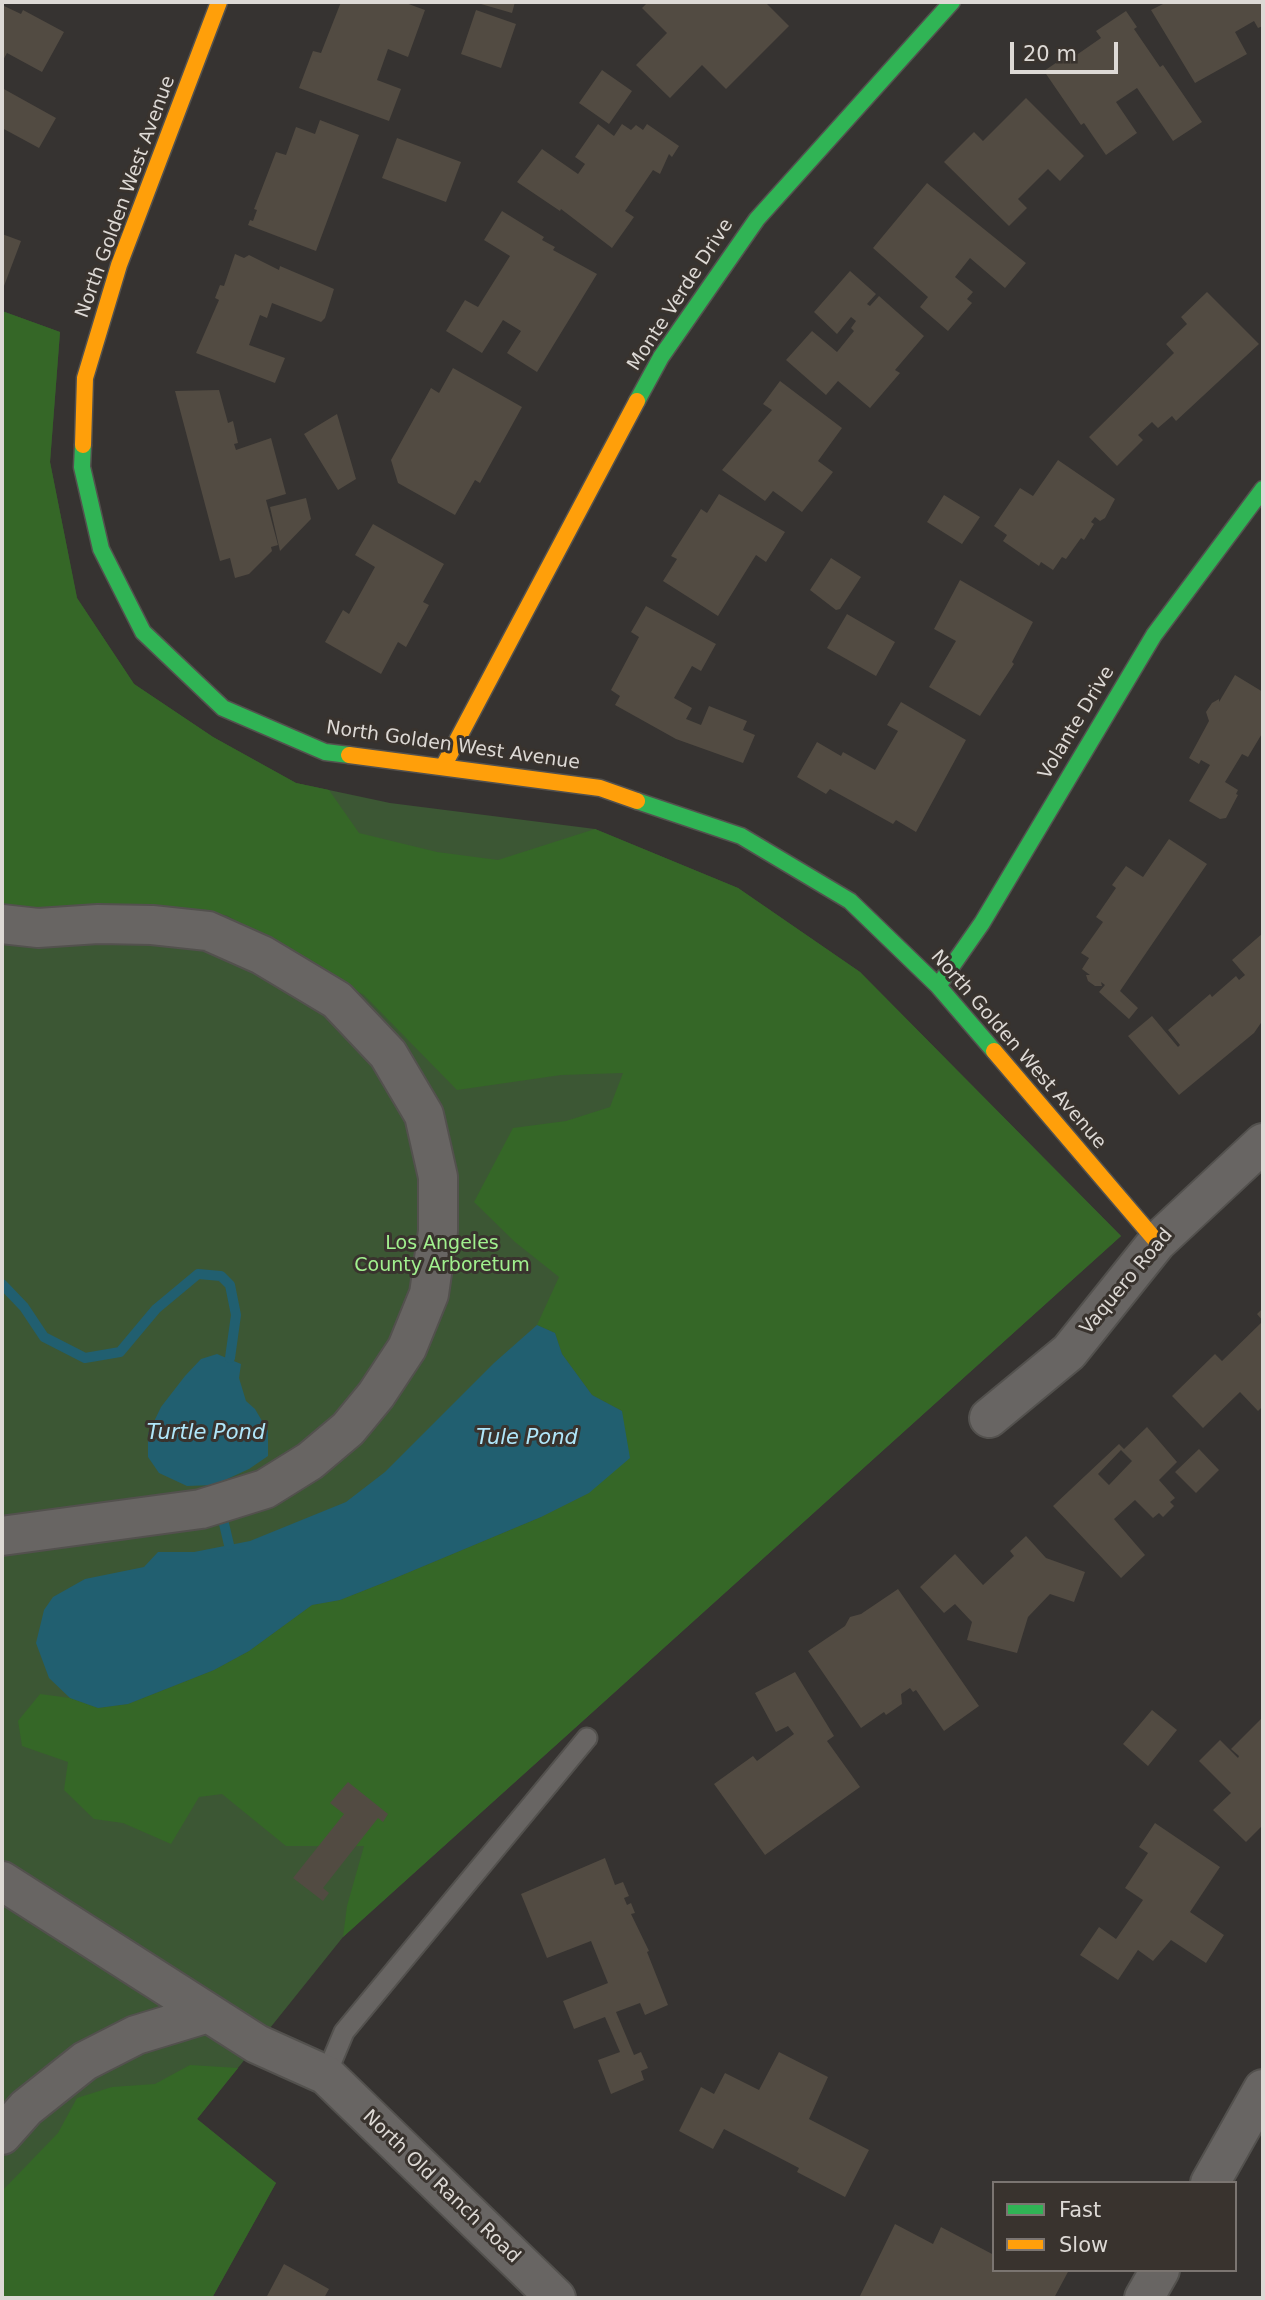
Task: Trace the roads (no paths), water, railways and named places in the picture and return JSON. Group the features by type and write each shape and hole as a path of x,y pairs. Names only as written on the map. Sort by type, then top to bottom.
{"street":[{"name":"North Golden West Avenue","path":"219,2 119,265 85,378 82,467 101,549 143,632 223,708 325,752 444,765 600,788 741,836 850,901 938,986 1157,1242"},
{"name":"Monte Verde Drive","path":"444,765 661,356 757,219 952,2"},
{"name":"Volante Drive","path":"938,986 982,923 1154,635 1263,489"},
{"path":"2,924 38,928 98,924 152,925 208,931 262,955 337,1000 388,1054 424,1115 438,1177 438,1231 429,1294 407,1348 376,1395 348,1429 310,1461 265,1489 201,1509 2,1536"},
{"name":"Vaquero Road","path":"989,1418 1069,1352 1157,1242 1263,1143"},
{"name":"North Old Ranch Road","path":"2,1881 257,2044 326,2075 556,2298"},
{"path":"2,2135 26,2108 85,2061 136,2035 208,2013"},
{"path":"1211,2181 1263,2089"},
{"path":"1144,2298 1159,2272"}],"lane":[{"path":"326,2075 344,2032 587,1738"}],"water":[{"name":"Tule Pond","path":"537,1325 555,1333 562,1354 592,1395 622,1411 630,1458 589,1493 541,1517 388,1581 340,1600 312,1605 249,1651 214,1670 128,1704 98,1708 70,1698 49,1678 36,1643 44,1610 53,1597 85,1579 144,1567 158,1552 194,1552 250,1541 346,1502 385,1472 494,1363"},
{"name":"Turtle Pond","path":"217,1354 241,1364 239,1378 246,1401 255,1409 268,1431 268,1456 249,1469 214,1485 187,1486 159,1473 148,1457 148,1434 161,1407 185,1376 201,1359"}],"waterway":[{"path":"2,1284 24,1307 44,1337 85,1358 120,1352 156,1309 198,1274 221,1276 230,1285 236,1315 230,1358"},
{"path":"221,1511 229,1545"}],"park label":[{"name":"Los Angeles County Arboretum","path":"442,1255"}]}
